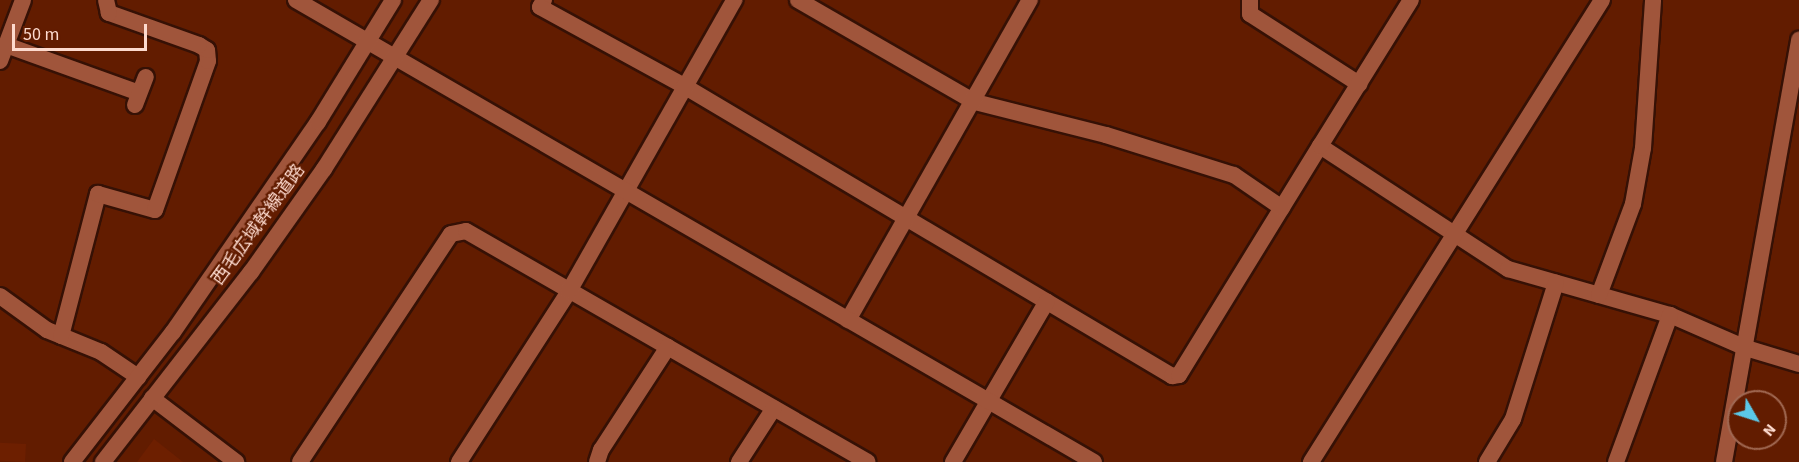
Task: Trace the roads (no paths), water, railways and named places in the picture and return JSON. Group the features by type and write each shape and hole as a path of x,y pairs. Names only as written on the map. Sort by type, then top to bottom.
{"street":[{"path":"23,0 3,53 137,99 146,77"},
{"path":"61,336 98,194 155,210 208,61 207,50 199,45 109,13 106,0"},
{"path":"296,0 1094,462"},
{"name":"西毛広域幹線道路","path":"72,462 138,377 288,165 369,42 393,0"},
{"name":"西毛広域幹線道路","path":"104,462 257,263 396,59 431,0"},
{"path":"544,0 540,7 684,86 1172,376 1179,375 1411,0"},
{"path":"459,462 569,291 734,0"},
{"path":"798,0 975,102 1106,135 1234,175 1282,208"},
{"path":"848,320 908,220 1030,0"},
{"path":"1250,0 1250,14 1359,84"},
{"path":"1311,462 1453,233 1602,0"},
{"path":"1599,295 1635,193 1643,148 1653,0"},
{"path":"1724,462 1799,40"},
{"path":"1320,146 1508,269 1670,315 1746,348 1799,364"},
{"path":"300,462 451,234 466,231 867,462"},
{"path":"1487,462 1513,419 1556,283"},
{"path":"0,296 61,336 101,352 138,377"},
{"path":"953,462 1047,301"},
{"path":"1616,462 1670,315"},
{"path":"597,462 601,450 668,347"},
{"path":"152,398 236,462"},
{"path":"739,462 774,408"}]}
